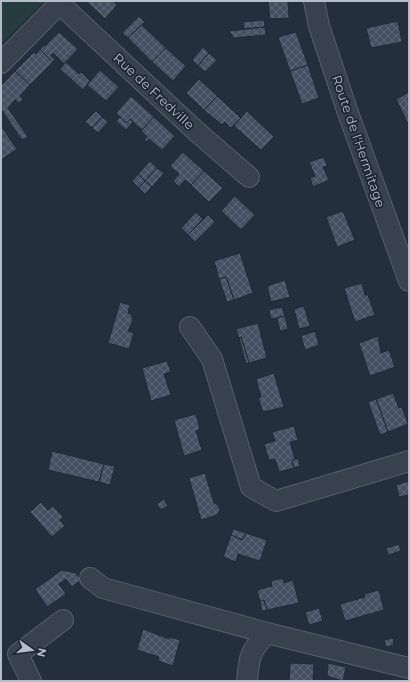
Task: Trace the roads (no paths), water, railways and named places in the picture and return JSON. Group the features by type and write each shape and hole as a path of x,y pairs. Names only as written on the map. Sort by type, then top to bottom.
{"street":[{"name":"Route de l'Hermitage","path":"314,1 319,26 347,110 409,281"},
{"path":"1,63 61,2"},
{"name":"Rue de Fredville","path":"61,2 197,132 250,177"},
{"path":"190,327 212,359 251,487 276,501 409,461"},
{"path":"90,578 103,588 267,633 409,668"},
{"path":"31,681 18,654 62,620"},
{"path":"247,681 248,662 254,646 267,633"}]}
